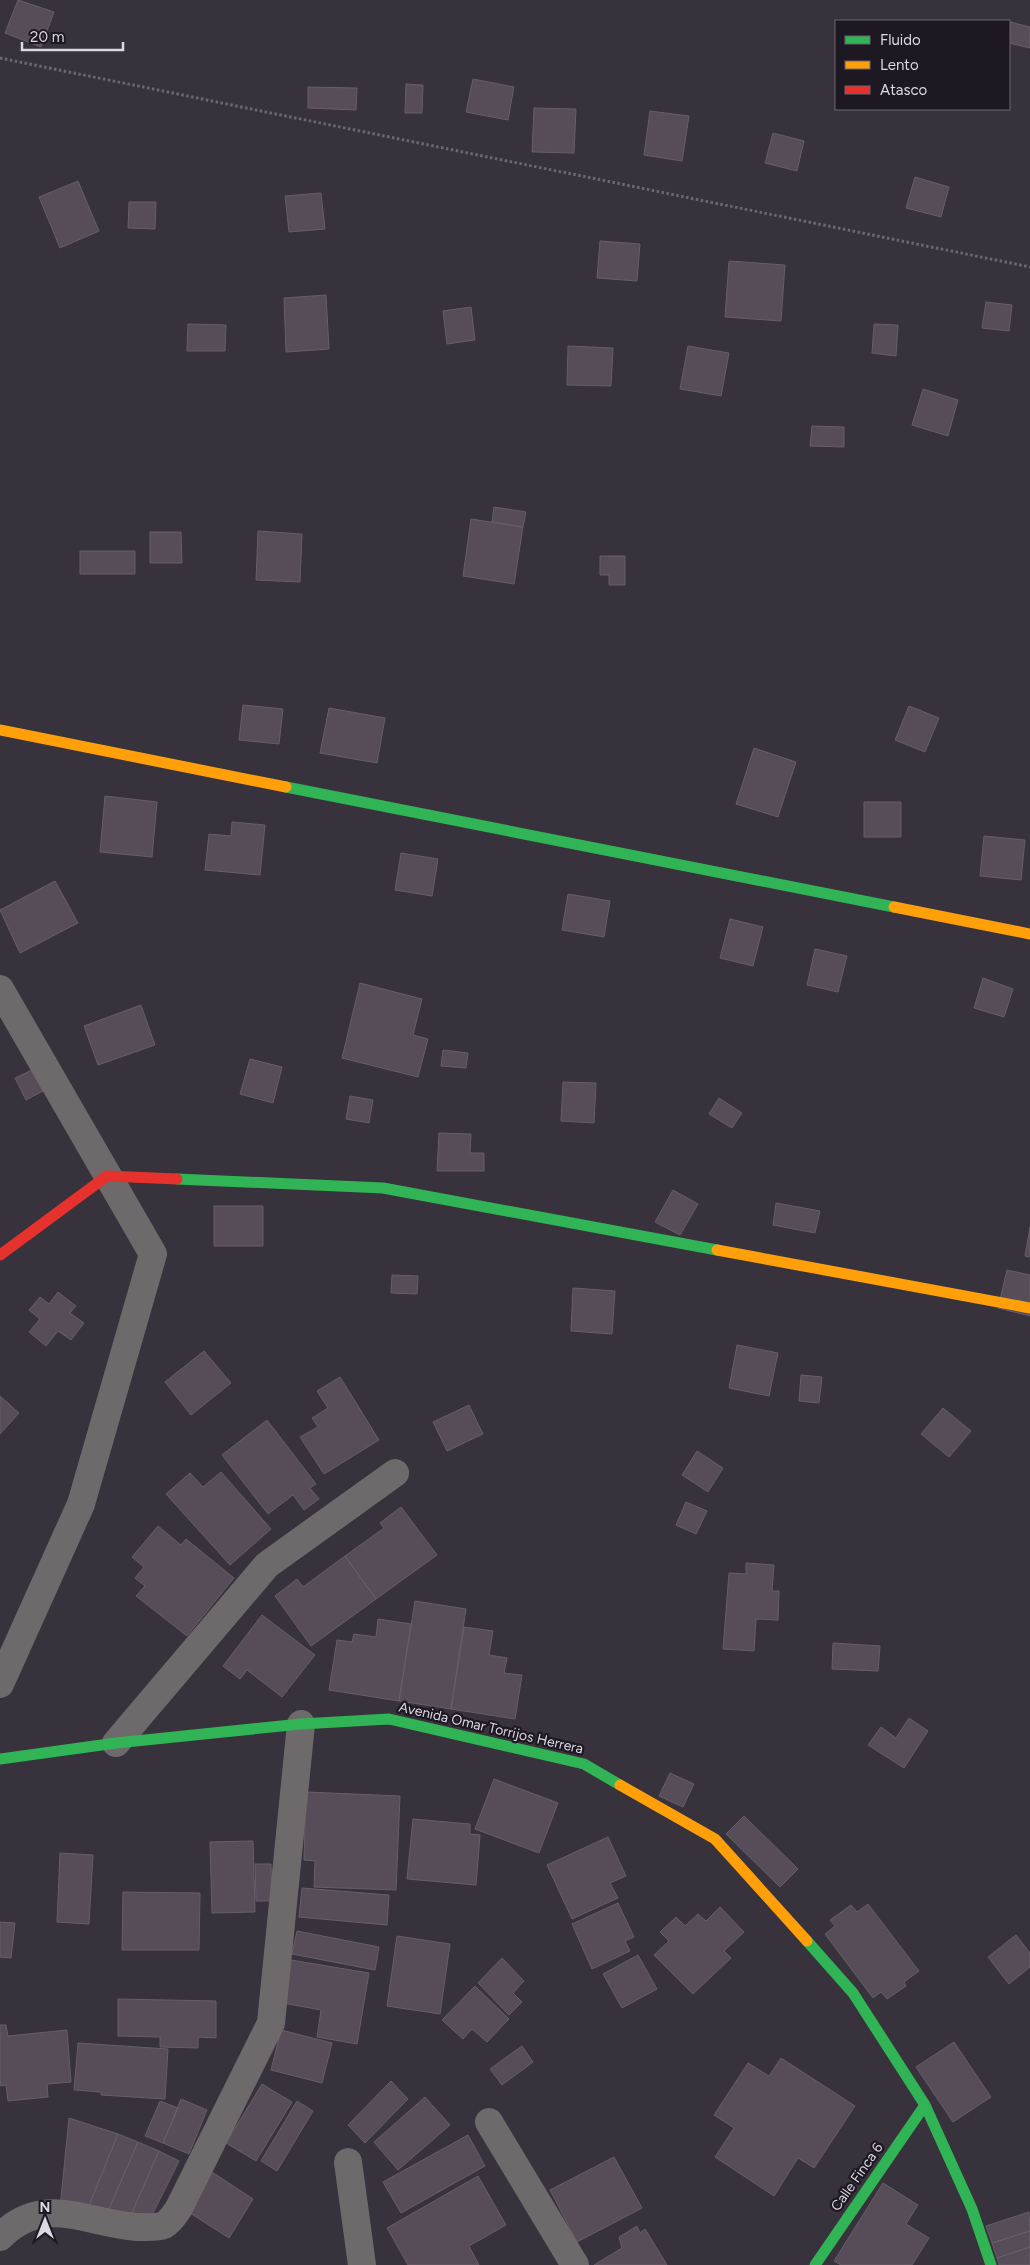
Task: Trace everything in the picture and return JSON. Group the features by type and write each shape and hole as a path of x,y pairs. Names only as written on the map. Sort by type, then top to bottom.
{"street":[{"path":"0,730 1030,934"},
{"path":"0,988 152,1254 81,1504 0,1684"},
{"path":"0,1256 107,1176 383,1188 1030,1308"},
{"path":"116,1743 267,1565 394,1473"},
{"name":"Avenida Omar Torrijos Herrera","path":"0,1759 116,1743 301,1724 389,1719 584,1764 715,1839 853,1993 925,2105 972,2209 991,2265"},
{"path":"4,2228 35,2215 59,2212 146,2228 163,2225 173,2217 179,2208 271,2022 301,1724"},
{"name":"Calle Finca 6","path":"815,2265 925,2105"},
{"path":"489,2122 575,2265"},
{"path":"348,2162 362,2265"}],"path":[{"path":"0,58 1030,267"}],"building":[{"path":"18,0 54,12 41,47 5,33"},
{"path":"1010,22 1030,27 1030,48 1010,43"},
{"path":"473,79 514,87 508,120 466,112"},
{"path":"406,84 423,85 422,113 405,113"},
{"path":"308,87 357,88 356,110 308,108"},
{"path":"534,108 576,109 574,153 532,152"},
{"path":"650,111 689,116 682,161 644,155"},
{"path":"773,133 804,141 797,171 765,163"},
{"path":"915,177 949,187 941,217 906,208"},
{"path":"78,181 99,231 60,248 39,197"},
{"path":"321,193 325,229 289,232 285,196"},
{"path":"129,202 156,202 155,229 128,228"},
{"path":"600,241 640,244 637,281 597,278"},
{"path":"729,261 785,265 781,321 725,317"},
{"path":"326,295 329,349 286,352 284,298"},
{"path":"986,302 1012,305 1009,331 982,328"},
{"path":"471,307 475,340 447,344 443,311"},
{"path":"188,324 226,325 225,351 187,351"},
{"path":"874,324 898,325 896,356 872,353"},
{"path":"568,346 613,348 611,386 567,385"},
{"path":"688,346 729,353 721,396 680,389"},
{"path":"923,389 958,400 948,436 912,425"},
{"path":"812,426 844,427 844,447 810,446"},
{"path":"494,507 526,512 523,527 492,522"},
{"path":"471,519 523,527 514,584 463,576"},
{"path":"258,531 302,534 300,582 256,580"},
{"path":"150,532 181,532 182,563 150,563"},
{"path":"80,551 135,551 135,574 80,574"},
{"path":"600,556 625,556 625,585 609,585 609,575 600,575"},
{"path":"243,705 283,709 279,744 239,740"},
{"path":"909,706 939,718 925,752 895,740"},
{"path":"329,708 385,718 377,763 320,753"},
{"path":"754,748 796,762 778,817 736,804"},
{"path":"105,796 157,802 152,857 100,852"},
{"path":"864,802 901,802 901,837 864,837"},
{"path":"232,822 265,825 260,875 205,870 209,834 231,836"},
{"path":"984,836 1025,840 1021,880 980,876"},
{"path":"401,853 438,859 432,896 395,890"},
{"path":"55,881 78,923 20,953 0,910"},
{"path":"568,894 610,901 604,937 562,930"},
{"path":"730,919 763,927 753,966 720,958"},
{"path":"815,949 847,956 838,992 807,985"},
{"path":"983,978 1013,989 1004,1017 974,1008"},
{"path":"360,983 422,999 413,1035 428,1039 418,1077 342,1058"},
{"path":"141,1005 155,1045 98,1065 84,1026"},
{"path":"443,1050 468,1053 466,1068 441,1066"},
{"path":"250,1059 282,1067 273,1103 240,1094"},
{"path":"32,1070 43,1091 26,1100 15,1078"},
{"path":"563,1082 596,1083 594,1123 561,1121"},
{"path":"350,1096 373,1100 369,1123 346,1119"},
{"path":"719,1098 742,1113 732,1128 709,1114"},
{"path":"439,1133 471,1134 470,1153 484,1153 484,1171 437,1171"},
{"path":"673,1190 698,1204 680,1235 655,1222"},
{"path":"776,1203 820,1211 815,1233 773,1225"},
{"path":"214,1206 263,1206 263,1246 214,1246"},
{"path":"1030,1227 1030,1257 1025,1256"},
{"path":"1007,1270 1030,1275 1030,1316 998,1308"},
{"path":"392,1275 418,1276 417,1294 391,1293"},
{"path":"573,1288 615,1291 612,1334 571,1331"},
{"path":"58,1292 76,1306 70,1313 84,1323 71,1340 58,1331 46,1346 29,1332 40,1319 29,1310 40,1297 49,1304"},
{"path":"737,1345 778,1353 769,1396 729,1388"},
{"path":"204,1351 231,1383 191,1415 165,1382"},
{"path":"801,1375 822,1377 819,1403 799,1401"},
{"path":"340,1377 379,1440 324,1474 300,1437 318,1427 312,1418 328,1408 317,1391"},
{"path":"0,1396 19,1413 0,1434"},
{"path":"469,1405 483,1434 447,1451 433,1422"},
{"path":"943,1408 971,1431 949,1457 921,1434"},
{"path":"267,1420 316,1484 310,1488 319,1499 304,1510 293,1495 268,1514 222,1455"},
{"path":"697,1451 723,1468 708,1492 682,1475"},
{"path":"221,1472 271,1529 230,1565 166,1494 190,1473 203,1487"},
{"path":"686,1502 707,1511 696,1534 676,1525"},
{"path":"401,1507 437,1555 376,1599 345,1556 384,1528 380,1523"},
{"path":"158,1526 181,1545 186,1539 234,1578 187,1636 136,1596 145,1586 135,1578 144,1567 132,1557"},
{"path":"345,1556 376,1599 311,1646 275,1596 297,1579 303,1587"},
{"path":"746,1563 774,1565 772,1591 779,1591 778,1620 756,1619 754,1651 723,1649 729,1573 746,1574"},
{"path":"415,1601 466,1609 451,1709 399,1701"},
{"path":"262,1615 315,1655 282,1697 247,1670 240,1679 223,1666"},
{"path":"378,1619 411,1624 399,1701 329,1690 337,1640 352,1642 354,1634 376,1637"},
{"path":"464,1627 493,1631 489,1655 507,1658 504,1673 522,1675 515,1719 451,1709"},
{"path":"833,1643 880,1646 878,1671 832,1669"},
{"path":"909,1718 928,1731 904,1768 868,1745 881,1727 896,1738"},
{"path":"670,1773 694,1784 683,1807 659,1796"},
{"path":"494,1779 558,1803 539,1853 475,1829"},
{"path":"306,1792 400,1796 396,1890 314,1887 315,1861 304,1860"},
{"path":"744,1816 798,1869 780,1887 726,1834"},
{"path":"413,1819 470,1824 470,1834 480,1835 476,1885 407,1879"},
{"path":"608,1837 626,1876 610,1883 618,1898 572,1919 547,1865"},
{"path":"253,1841 255,1912 212,1913 210,1842"},
{"path":"60,1853 93,1855 89,1924 57,1922"},
{"path":"255,1864 271,1864 272,1901 256,1901"},
{"path":"302,1888 389,1895 387,1925 299,1917"},
{"path":"123,1892 200,1893 199,1950 122,1950"},
{"path":"618,1903 634,1937 625,1941 630,1951 592,1969 572,1924"},
{"path":"868,1904 919,1971 904,1982 906,1986 887,1999 881,1992 873,1998 825,1934 835,1926 830,1920 851,1905 857,1912"},
{"path":"720,1907 744,1932 724,1951 731,1958 693,1994 654,1955 669,1941 660,1932 676,1917 685,1926 698,1914 706,1921"},
{"path":"0,1922 15,1923 11,1958 0,1957"},
{"path":"297,1931 379,1947 375,1970 292,1954"},
{"path":"1016,1935 1030,1953 1030,1967 1009,1984 988,1957"},
{"path":"397,1936 450,1944 440,2014 387,2006"},
{"path":"638,1955 657,1989 622,2008 603,1974"},
{"path":"502,1958 524,1981 513,1993 522,2002 509,2015 478,1983"},
{"path":"291,1960 369,1973 357,2044 317,2037 321,2010 283,2003"},
{"path":"475,1986 509,2019 487,2042 472,2029 463,2039 442,2020"},
{"path":"118,1999 216,2001 216,2038 198,2037 198,2048 160,2047 160,2037 118,2036"},
{"path":"0,2025 6,2025 8,2036 67,2030 71,2082 47,2084 48,2097 8,2101 6,2085 0,2086"},
{"path":"281,2030 332,2043 322,2083 271,2070"},
{"path":"954,2042 991,2097 953,2122 916,2067"},
{"path":"78,2043 168,2049 165,2099 101,2095 101,2092 74,2090"},
{"path":"522,2046 533,2062 502,2085 490,2069"},
{"path":"781,2058 855,2106 814,2168 798,2158 774,2196 715,2157 734,2128 714,2115 748,2063 769,2076"},
{"path":"391,2081 408,2099 365,2143 348,2125"},
{"path":"262,2084 292,2102 256,2161 226,2143"},
{"path":"425,2097 450,2125 398,2170 374,2142"},
{"path":"181,2099 207,2110 189,2154 163,2143"},
{"path":"160,2101 178,2108 163,2143 145,2136"},
{"path":"297,2101 313,2111 277,2171 261,2161"},
{"path":"69,2118 118,2134 88,2208 60,2208"},
{"path":"118,2134 138,2142 109,2209 88,2208"},
{"path":"468,2135 485,2166 401,2213 383,2182"},
{"path":"138,2142 159,2151 131,2215 109,2209"},
{"path":"159,2151 179,2161 149,2221 131,2215"},
{"path":"614,2157 642,2208 577,2242 550,2190"},
{"path":"212,2172 253,2199 229,2238 187,2211"},
{"path":"478,2176 506,2225 469,2246 479,2265 408,2265 387,2228"},
{"path":"883,2183 918,2205 906,2224 929,2238 912,2265 841,2265 834,2261"},
{"path":"1029,2212 1030,2231 992,2243 986,2226"},
{"path":"637,2226 640,2233 645,2229 667,2265 594,2265 622,2248 619,2237"},
{"path":"1030,2231 1030,2247 997,2258 992,2243"},
{"path":"1030,2247 1030,2265 999,2265 997,2258"}],"traffic: fast":[{"path":"286,787 894,907"},
{"path":"177,1179 383,1188 717,1250"},
{"path":"0,1759 116,1743 301,1724 389,1719 584,1764 620,1785"},
{"path":"807,1941 853,1993 925,2105 972,2209 991,2265"},
{"path":"815,2265 925,2105"}],"traffic: slow":[{"path":"0,730 286,787"},
{"path":"894,907 1030,934"},
{"path":"717,1250 1030,1308"},
{"path":"620,1785 715,1839 807,1941"}],"traffic: jam":[{"path":"0,1255 107,1176 177,1179"}]}
